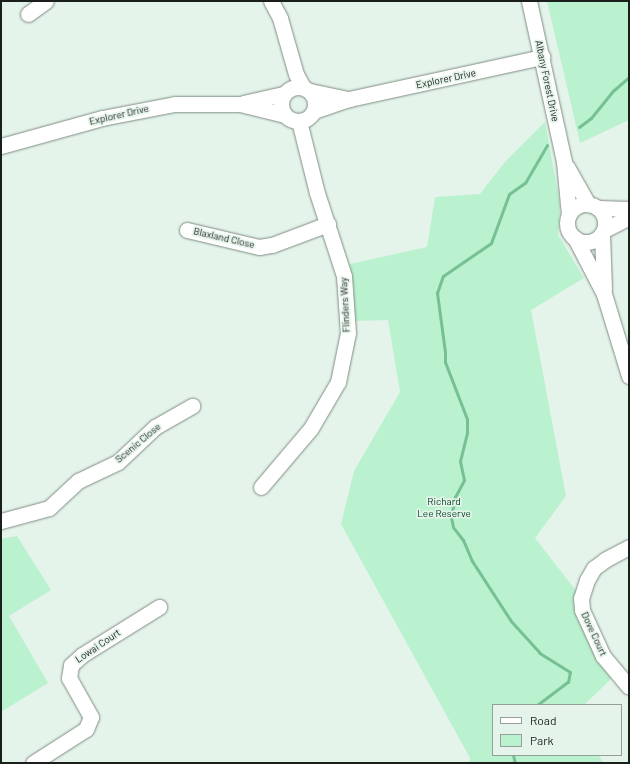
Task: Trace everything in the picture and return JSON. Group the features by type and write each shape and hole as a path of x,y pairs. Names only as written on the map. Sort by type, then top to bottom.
{"street":[{"path":"28,14 46,1"},
{"path":"271,1 280,18 296,74 297,90"},
{"name":"Albany Forest Drive","path":"529,1 564,162 569,215"},
{"name":"Explorer Drive","path":"1,146 102,118 156,106 194,103 240,104 302,116 349,100 542,57"},
{"path":"297,90 315,101 302,116 281,105 297,90"},
{"name":"Explorer Drive","path":"240,104 297,90 349,100"},
{"name":"Flinders Way","path":"261,487 310,428 338,382 348,333 344,276 318,193 307,150 302,116"},
{"name":"Albany Forest Drive","path":"564,162 593,206"},
{"path":"629,209 578,206 569,215 568,228 575,238 604,294 629,376"},
{"path":"593,206 604,217 604,294"},
{"path":"575,238 583,241 591,241 603,232 629,217"},
{"name":"Blaxland Close","path":"188,230 260,246 272,245 328,224"},
{"name":"Scenic Close","path":"1,521 49,508 78,481 118,462 155,427 192,406"},
{"name":"Dove Court","path":"629,547 605,560 594,568 587,580 581,598 582,610 603,656 629,687"},
{"name":"Lowai Court","path":"33,763 86,729 91,718 69,678 71,665 82,655 159,608"}],"green space":[{"path":"547,1 629,1 629,120 580,143"},
{"name":"Richard Lee Reserve","path":"545,122 560,204 558,235 584,278 531,310 566,496 535,538 577,592 577,610 587,639 611,679 585,704 492,704 492,756 600,756 603,763 469,763 470,758 341,524 354,471 400,392 388,320 354,321 350,264 427,247 435,197 480,194 504,163"},
{"path":"17,536 51,590 9,616 48,683 1,712 1,539"}],"waterway":[{"path":"579,127 591,118 614,90 629,77"},
{"path":"538,704 568,682 570,672 540,653 511,621 472,561 463,540 453,527 451,517 455,497 464,480 460,461 467,432 467,419 445,362 437,293 443,276 491,243 509,194 525,183 547,145"},
{"path":"513,756 515,763"}]}
